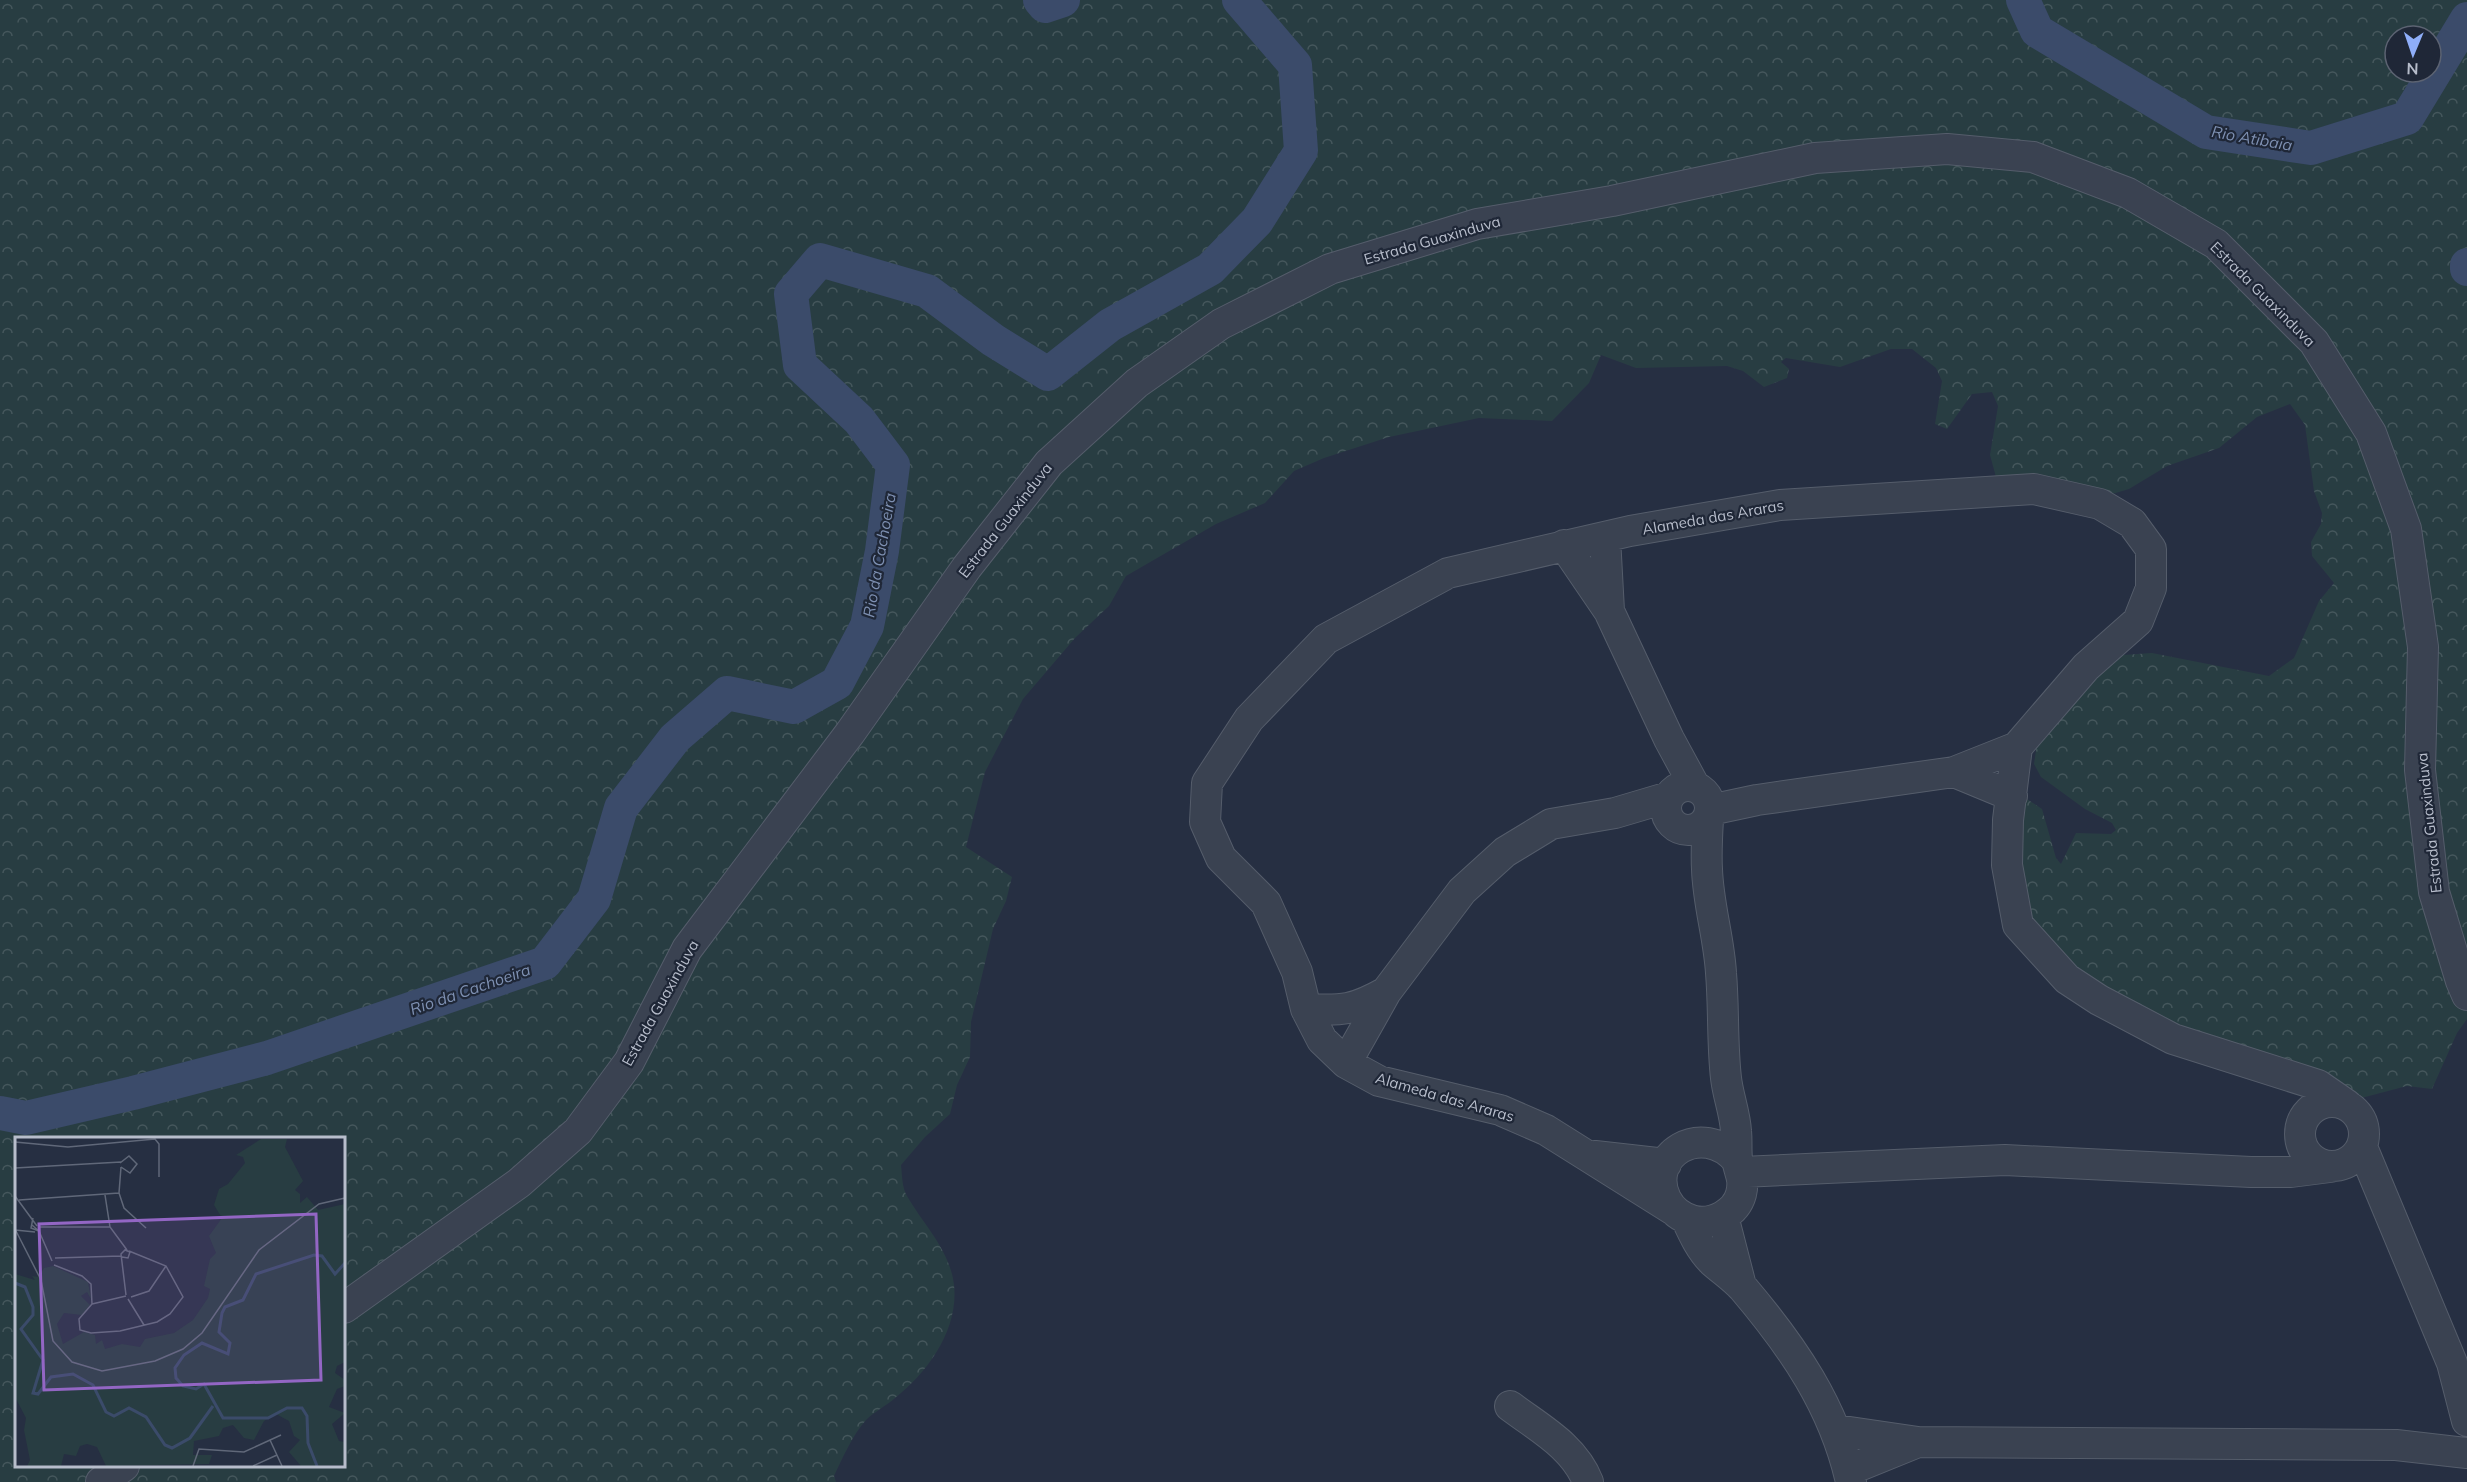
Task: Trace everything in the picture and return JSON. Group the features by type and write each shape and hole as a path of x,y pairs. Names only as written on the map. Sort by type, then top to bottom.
{"street":[{"name":"Estrada Guaxinduva","path":"345,1307 519,1183 578,1131 629,1062 687,949 850,733 967,567 1049,462 1137,383 1221,324 1330,269 1477,224 1612,201 1815,158 1947,148 2033,157 2128,193 2216,244 2314,342 2371,433 2406,529 2423,646 2420,770 2434,892 2460,981 2467,995"},
{"name":"Alameda das Araras","path":"1680,1215 1546,1130 1500,1110 1379,1081 1346,1063 1322,1040 1306,1009 1297,972 1266,903 1221,858 1205,822 1207,783 1249,719 1326,639 1448,573 1564,545 1780,505 2034,489 2100,504 2132,524 2151,549 2151,588 2138,621 2086,667 2017,747"},
{"path":"1605,537 1609,611"},
{"path":"1564,545 1609,611 1669,739 1707,871 1721,972 1726,1080 1743,1185 1740,1197 1733,1208 1723,1216 1711,1221 1698,1222 1680,1215"},
{"path":"1346,1063 1386,992 1462,891 1505,852 1551,824 1614,813 1757,800 1954,772 2017,747 2008,820 2007,865 2018,925 2067,979 2099,1000 2173,1039 2318,1085 2347,1105 2360,1118 2364,1128 2362,1148 2388,1213 2459,1372 2467,1426 2396,1445"},
{"path":"1954,772 2012,796"},
{"path":"1306,1009 1348,1010 1363,1005 1386,992"},
{"path":"2268,1069 2304,1127 2304,1151 2310,1159 2319,1164 2335,1167 2388,1213"},
{"path":"1696,1142 1726,1080"},
{"path":"2251,1172 2304,1127 2325,1103 2347,1105"},
{"path":"1918,1442 1850,1476 1836,1430 1796,1354 1741,1286 1711,1259 1680,1215 1667,1201 1662,1189 1662,1176 1673,1153 1696,1142 1708,1142 1719,1145 1739,1166 2005,1160 2291,1172 2335,1167 2356,1156 2362,1148"},
{"path":"1589,1156 1666,1164"},
{"path":"1723,1216 1741,1286"},
{"path":"1510,1406 1569,1450 1588,1482"},
{"path":"1836,1430 1918,1442 2396,1445 2467,1453"},
{"path":"101,1482 123,1467"}],"green space":[{"path":"0,0 2467,0 2467,1019 2457,1033 2432,1089 2407,1086 2350,1101 2139,1033 2041,944 2013,882 2017,807 2027,799 2042,809 2056,858 2061,864 2076,833 2111,834 2116,830 2112,823 2085,809 2041,777 2034,764 2037,744 2109,656 2152,653 2269,676 2294,658 2319,601 2334,583 2312,556 2311,542 2321,524 2322,513 2314,491 2305,425 2290,404 2257,417 2219,448 2167,466 2129,489 2092,500 1996,477 1990,455 1998,406 1992,392 1972,394 1947,429 1935,424 1942,381 1936,368 1912,349 1891,349 1840,367 1786,358 1781,362 1789,369 1787,378 1764,387 1743,371 1727,366 1636,368 1601,355 1589,383 1552,421 1479,418 1389,437 1324,458 1294,471 1265,503 1216,524 1126,576 1109,606 1075,638 1023,699 985,772 966,847 1012,877 1006,901 993,929 971,1022 970,1057 957,1085 950,1114 925,1137 901,1165 905,1193 942,1249 951,1272 954,1285 952,1318 939,1348 919,1376 861,1426 834,1476 836,1482 0,1482"}],"waterway":[{"name":"Rio da Cachoeira","path":"1040,0 1045,6 1063,0"},
{"name":"Rio da Cachoeira","path":"0,1113 26,1118 267,1058 545,963 594,899 621,808 675,738 727,693 794,707 837,683 867,626 882,551 893,465 859,420 800,365 791,294 820,260 927,291 993,340 1048,374 1110,325 1210,269 1257,221 1301,151 1295,65 1239,0"},
{"name":"Rio Atibaia","path":"2023,0 2037,31 2206,132 2311,148 2407,118 2467,19"}]}
